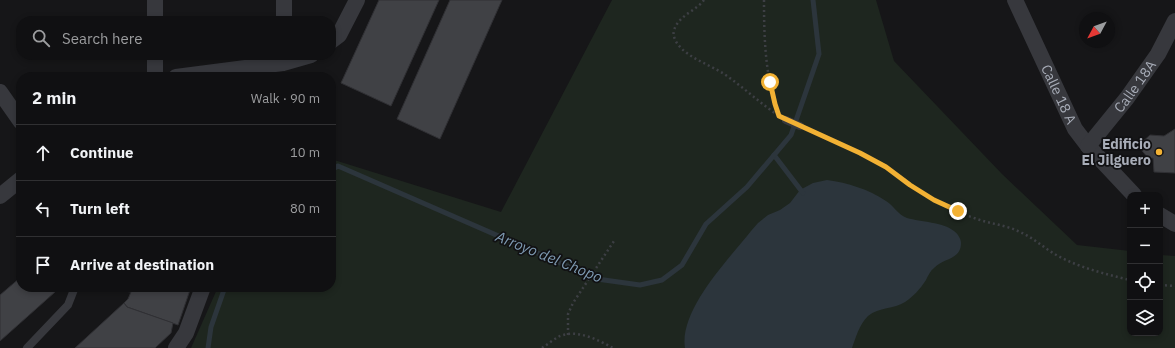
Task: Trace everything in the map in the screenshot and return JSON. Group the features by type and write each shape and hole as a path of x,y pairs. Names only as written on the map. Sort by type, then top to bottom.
{"street":[{"path":"155,0 155,16"},
{"path":"284,0 284,16"},
{"path":"336,37 339,35 357,0"},
{"name":"Calle 18 A","path":"1015,0 1075,129 1088,146 1131,192"},
{"name":"Calle 18A","path":"1088,146 1127,98 1158,54 1175,21"},
{"path":"155,60 155,72"},
{"path":"214,72 283,63 294,60"},
{"path":"0,92 16,115"},
{"path":"0,196 16,183"},
{"path":"1163,217 1175,224"},
{"path":"176,348 186,333 201,292"}],"lane":[{"path":"786,120 800,126"},
{"path":"27,348 68,305 73,292"}],"path":[{"path":"704,0 700,6 684,16 678,23 673,31 674,38 686,52 725,75 779,116 769,75 764,36 764,0"},
{"path":"800,126 860,153 886,167 910,185 934,200 976,219 1022,232 1057,256 1078,266 1127,279"},
{"path":"568,335 568,314 573,303 614,241"},
{"path":"1163,285 1175,286"},
{"path":"542,348 561,336 576,333 598,340 613,348"}],"shaded area":[{"path":"612,0 876,0 894,61 1002,174 1077,245 1127,251 1127,336 1163,336 1163,255 1175,256 1175,348 191,348 216,292 336,292 336,161 501,212"},
{"path":"827,180 850,185 872,193 886,201 901,215 907,218 938,224 949,228 959,237 961,243 958,253 933,269 919,289 905,302 877,311 868,316 856,335 852,348 685,348 685,333 697,302 718,271 751,231 768,215 780,210 790,203 800,190 813,183"}],"building":[{"path":"379,0 439,0 391,106 341,83"},
{"path":"450,0 502,0 440,139 397,119"},
{"name":"Edificio El Jilguero","path":"1175,129 1175,173 1154,172 1153,158 1149,159 1138,146 1150,135 1164,136"},
{"path":"16,281 16,292 55,292 0,341 0,295"},
{"path":"131,292 189,292 178,325 127,307 124,303 128,299"},
{"path":"124,303 127,307 173,323 171,333 155,348 75,348"}],"waterway":[{"name":"Arroyo del Chopo","path":"336,167 338,166 597,279 640,285 662,280 682,265 706,224 747,187 791,135 819,54 813,0"},
{"path":"774,155 803,193"},
{"name":"Arroyo del Chopo","path":"208,348 211,327 223,292"}],"place":[{"name":"Edificio El Jilguero","path":"1159,152"}],"route":[{"path":"770,82 779,116 860,153 893,171 910,185 934,200 958,211"}]}
